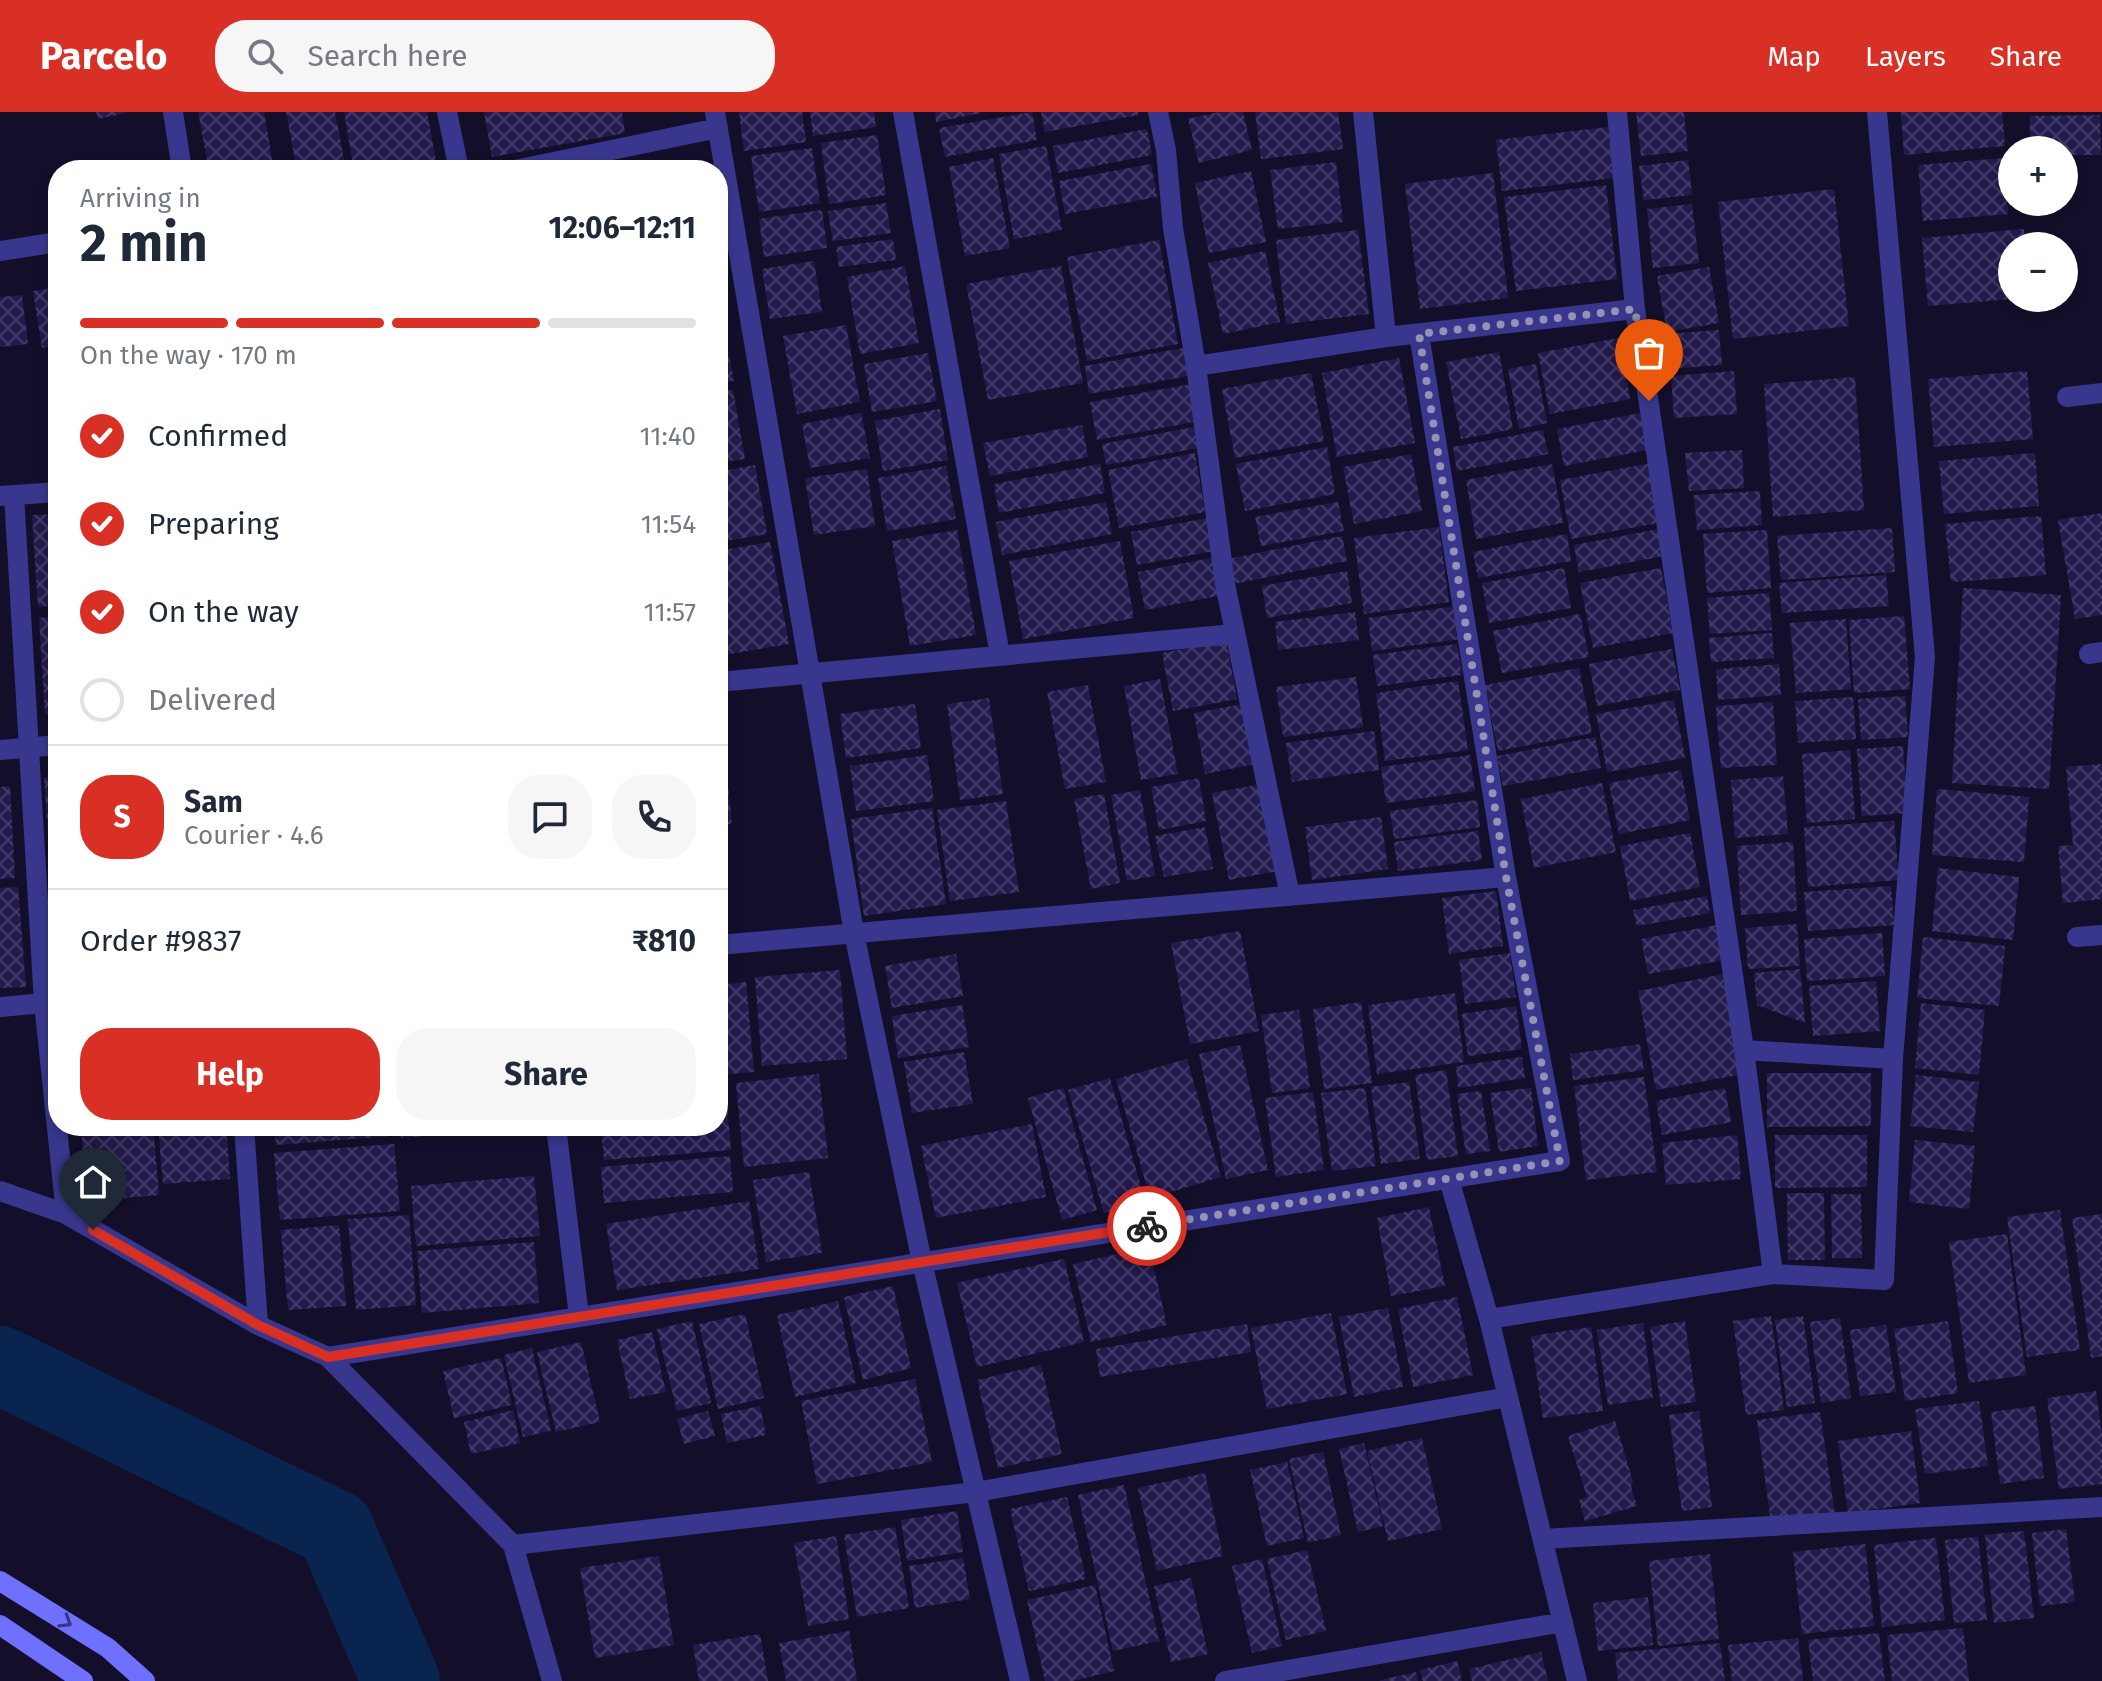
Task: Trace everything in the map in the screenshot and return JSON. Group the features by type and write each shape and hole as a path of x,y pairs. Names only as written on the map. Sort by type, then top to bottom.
{"street":[{"path":"173,112 180,160"},
{"path":"447,112 457,160"},
{"path":"903,112 1000,655"},
{"path":"1158,112 1166,150 1173,228 1196,366 1225,584 1290,896"},
{"path":"1363,112 1386,337"},
{"path":"1617,112 1635,309 1744,1050 1773,1274"},
{"path":"1489,1319 1773,1274 1884,1280 1893,1059 1925,657 1877,112"},
{"path":"555,160 716,120 723,160"},
{"path":"728,191 854,933 922,1262 1020,1681"},
{"path":"0,251 48,244"},
{"path":"1196,366 1386,337 1635,309"},
{"path":"328,1357 1560,1161 1506,877 1419,334"},
{"path":"2067,397 2102,393"},
{"path":"48,493 7,496 48,971"},
{"path":"728,681 1234,634"},
{"path":"0,750 48,746"},
{"path":"728,944 1506,877"},
{"path":"2077,937 2102,935"},
{"path":"0,1007 48,1003"},
{"path":"1744,1050 1893,1059"},
{"path":"60,1136 66,1214"},
{"path":"245,1136 258,1325"},
{"path":"557,1136 579,1316"},
{"path":"1449,1179 1489,1319 1577,1681"},
{"path":"0,1191 66,1214 258,1325 328,1357 513,1545 552,1681"},
{"path":"513,1545 976,1492 1508,1397"},
{"path":"1543,1539 2102,1507"},
{"path":"0,1581 108,1648 145,1681"},
{"path":"1225,1681 1563,1622"},
{"path":"0,1625 83,1681"}],"building":[{"path":"96,112 126,112 126,113 98,119"},
{"path":"198,112 264,112 272,160 207,160"},
{"path":"286,112 335,112 344,160 295,160"},
{"path":"344,112 427,112 436,160 352,160"},
{"path":"484,112 622,112 625,133 492,157"},
{"path":"739,112 802,112 806,142 744,151"},
{"path":"810,112 874,112 876,127 813,136"},
{"path":"935,112 981,112 981,113 936,122"},
{"path":"1032,112 1037,140 945,157 939,128"},
{"path":"1041,112 1138,112 1138,115 1045,132"},
{"path":"1219,112 1243,112 1252,150 1199,163 1188,119"},
{"path":"1255,112 1338,112 1343,149 1261,159"},
{"path":"1636,112 1684,112 1688,151 1641,156"},
{"path":"1901,112 2002,112 2004,136 1998,136 1998,147 1904,155"},
{"path":"2100,115 2101,155 2078,155 2078,136 2030,136 2030,116"},
{"path":"1608,127 1614,178 1502,191 1496,140"},
{"path":"1147,129 1152,155 1058,173 1053,146"},
{"path":"877,135 886,195 829,204 821,143"},
{"path":"1046,146 1062,230 1014,239 999,154"},
{"path":"812,148 820,203 759,212 751,156"},
{"path":"993,158 1010,248 965,256 949,167"},
{"path":"1998,158 1998,215 1923,221 1918,165"},
{"path":"1688,160 1692,195 1644,200 1639,166"},
{"path":"1336,162 1343,222 1278,229 1270,170"},
{"path":"1151,164 1157,197 1065,214 1059,181"},
{"path":"1251,171 1266,242 1209,253 1195,183"},
{"path":"1493,173 1508,298 1420,309 1405,184"},
{"path":"1606,185 1617,279 1516,291 1504,197"},
{"path":"1834,189 1849,326 1733,339 1718,202"},
{"path":"886,203 891,233 833,241 828,211"},
{"path":"1692,204 1699,263 1653,268 1647,209"},
{"path":"822,210 827,248 764,257 759,219"},
{"path":"2024,229 2024,232 1998,232 1998,300 1928,306 1922,238"},
{"path":"1358,230 1369,314 1286,324 1276,240"},
{"path":"893,239 896,260 839,267 836,247"},
{"path":"1159,240 1178,344 1087,361 1067,257"},
{"path":"1265,251 1280,322 1223,334 1208,263"},
{"path":"814,261 822,312 770,319 762,269"},
{"path":"905,266 919,343 860,354 847,277"},
{"path":"1061,266 1083,383 988,400 966,284"},
{"path":"1709,267 1719,323 1667,332 1657,276"},
{"path":"48,289 48,347 42,348 33,291"},
{"path":"22,295 28,344 0,347 0,297"},
{"path":"846,325 860,402 797,414 783,336"},
{"path":"1719,330 1722,365 1667,369 1665,334"},
{"path":"1619,338 1630,399 1550,414 1538,353"},
{"path":"1183,348 1188,376 1089,394 1085,366"},
{"path":"728,351 734,381 728,382"},
{"path":"1499,352 1513,429 1461,439 1446,362"},
{"path":"928,353 937,401 872,412 864,364"},
{"path":"1399,358 1415,443 1337,457 1322,373"},
{"path":"1536,364 1547,423 1519,429 1508,369"},
{"path":"1734,371 1737,414 1674,418 1671,376"},
{"path":"2027,371 2033,439 1934,447 1928,379"},
{"path":"1311,373 1324,441 1235,458 1222,389"},
{"path":"1855,377 1864,510 1773,517 1764,384"},
{"path":"1192,384 1199,421 1097,440 1090,402"},
{"path":"733,390 745,459 728,462 728,391"},
{"path":"940,409 948,460 883,471 875,421"},
{"path":"861,413 870,458 810,468 802,424"},
{"path":"1640,413 1647,450 1564,466 1557,429"},
{"path":"1082,425 1088,457 990,476 983,443"},
{"path":"1194,427 1198,448 1106,465 1102,444"},
{"path":"1543,430 1548,454 1457,471 1453,447"},
{"path":"1327,447 1335,494 1245,511 1236,464"},
{"path":"1742,450 1744,488 1689,491 1685,453"},
{"path":"1195,453 1205,512 1119,528 1108,470"},
{"path":"2035,453 2039,506 1944,514 1939,461"},
{"path":"1411,454 1422,511 1354,524 1343,467"},
{"path":"1651,463 1663,522 1571,539 1560,480"},
{"path":"1100,464 1105,493 999,513 994,484"},
{"path":"1552,464 1563,523 1476,539 1466,480"},
{"path":"755,465 767,534 728,541 728,470"},
{"path":"946,466 956,519 887,531 878,478"},
{"path":"867,469 875,526 814,535 805,478"},
{"path":"1760,491 1762,525 1697,530 1694,495"},
{"path":"1106,502 1112,534 1002,555 996,522"},
{"path":"1338,502 1344,531 1261,546 1255,517"},
{"path":"2102,513 2102,615 2075,619 2058,520"},
{"path":"48,514 48,606 38,607 32,515"},
{"path":"2041,516 2046,575 1951,582 1945,524"},
{"path":"1208,518 1214,551 1137,565 1131,532"},
{"path":"1439,527 1449,602 1364,614 1354,538"},
{"path":"1892,528 1895,572 1781,580 1777,536"},
{"path":"1659,529 1664,556 1579,572 1574,545"},
{"path":"957,530 976,635 910,646 892,541"},
{"path":"1767,530 1771,588 1707,593 1703,534"},
{"path":"1567,534 1571,561 1478,578 1473,552"},
{"path":"1342,536 1347,561 1233,584 1228,559"},
{"path":"1120,541 1134,618 1023,639 1009,561"},
{"path":"770,542 789,644 728,654 728,549"},
{"path":"1216,557 1223,595 1145,610 1138,572"},
{"path":"1564,568 1571,608 1489,623 1482,583"},
{"path":"1661,568 1673,633 1593,648 1580,583"},
{"path":"1347,571 1352,603 1267,618 1262,586"},
{"path":"1886,575 1889,606 1782,613 1779,583"},
{"path":"1963,588 2061,595 2049,789 1952,783"},
{"path":"1769,593 1772,630 1710,634 1707,598"},
{"path":"1457,606 1461,639 1372,651 1368,618"},
{"path":"1355,612 1359,640 1278,650 1275,622"},
{"path":"1580,614 1589,657 1502,673 1493,631"},
{"path":"1904,616 1910,689 1854,693 1849,620"},
{"path":"48,617 48,715 45,715 39,618"},
{"path":"1846,619 1851,689 1796,693 1790,623"},
{"path":"1772,633 1774,658 1711,662 1709,638"},
{"path":"1226,641 1237,699 1173,711 1162,653"},
{"path":"1457,644 1462,675 1377,686 1373,655"},
{"path":"1672,649 1680,690 1597,706 1589,664"},
{"path":"1779,664 1781,695 1718,700 1716,669"},
{"path":"1579,668 1592,733 1498,751 1485,685"},
{"path":"1356,677 1363,727 1283,737 1276,687"},
{"path":"1160,679 1178,774 1141,780 1124,686"},
{"path":"1458,681 1468,750 1385,761 1376,693"},
{"path":"1088,685 1106,782 1065,789 1047,692"},
{"path":"1905,696 1908,737 1861,740 1858,699"},
{"path":"1853,697 1856,739 1798,743 1795,701"},
{"path":"989,698 1003,794 960,800 947,704"},
{"path":"1674,700 1685,758 1607,772 1596,714"},
{"path":"1773,702 1777,765 1721,768 1716,706"},
{"path":"1248,703 1260,763 1205,774 1194,713"},
{"path":"915,704 921,748 846,758 840,714"},
{"path":"1374,731 1379,770 1292,782 1286,743"},
{"path":"1595,737 1601,768 1503,786 1497,756"},
{"path":"1903,746 1908,813 1862,816 1857,749"},
{"path":"1850,750 1855,819 1807,823 1802,754"},
{"path":"927,755 934,801 856,811 850,766"},
{"path":"1470,755 1475,791 1386,803 1381,767"},
{"path":"2102,764 2102,899 2063,903 2058,846 2073,845 2066,767"},
{"path":"1681,770 1690,820 1619,834 1609,783"},
{"path":"1783,776 1788,834 1735,838 1731,780"},
{"path":"44,777 48,777 48,834"},
{"path":"1199,778 1206,821 1159,830 1151,787"},
{"path":"1602,783 1616,852 1534,868 1521,799"},
{"path":"728,784 732,824 728,824"},
{"path":"1262,784 1278,871 1229,880 1212,793"},
{"path":"10,786 15,878 0,879 0,787"},
{"path":"1937,789 2029,797 2024,862 1932,855"},
{"path":"1140,790 1155,876 1127,881 1111,795"},
{"path":"1104,794 1120,883 1091,889 1074,799"},
{"path":"1477,800 1480,827 1394,839 1390,811"},
{"path":"1006,801 1019,892 950,901 937,810"},
{"path":"932,808 946,904 864,916 851,819"},
{"path":"1381,817 1388,869 1312,880 1305,827"},
{"path":"1894,821 1899,880 1808,887 1804,827"},
{"path":"1205,827 1213,869 1164,877 1155,836"},
{"path":"1478,831 1482,860 1398,871 1394,842"},
{"path":"1690,833 1700,887 1630,901 1620,846"},
{"path":"1793,842 1797,911 1741,915 1737,846"},
{"path":"1938,868 2019,877 2013,940 1932,931"},
{"path":"1891,886 1894,925 1808,931 1804,892"},
{"path":"18,887 26,987 0,988 0,888"},
{"path":"1496,891 1503,946 1449,954 1442,898"},
{"path":"1707,896 1710,913 1637,926 1633,910"},
{"path":"1797,924 1800,966 1748,969 1745,928"},
{"path":"1717,925 1724,960 1648,974 1641,939"},
{"path":"1240,931 1259,1031 1190,1044 1171,943"},
{"path":"1882,933 1885,976 1807,981 1804,939"},
{"path":"1923,937 2005,946 1999,1006 1917,998"},
{"path":"1510,953 1516,997 1465,1004 1459,960"},
{"path":"956,954 963,996 892,1008 885,966"},
{"path":"1800,969 1805,1023 1757,1005 1754,973"},
{"path":"840,970 847,1059 762,1066 755,977"},
{"path":"1724,974 1743,1074 1656,1090 1638,991"},
{"path":"1876,981 1880,1031 1813,1036 1809,986"},
{"path":"746,982 754,1072 728,1074 728,984"},
{"path":"1455,993 1464,1062 1377,1074 1368,1005"},
{"path":"1361,1002 1372,1083 1324,1089 1313,1009"},
{"path":"1921,1003 1985,1010 1979,1075 1915,1068"},
{"path":"962,1005 969,1047 898,1058 892,1016"},
{"path":"1516,1006 1522,1049 1468,1056 1462,1014"},
{"path":"1299,1010 1310,1088 1272,1093 1261,1015"},
{"path":"1640,1044 1644,1070 1573,1080 1570,1054"},
{"path":"1240,1045 1268,1170 1226,1179 1199,1054"},
{"path":"964,1052 973,1104 912,1113 904,1062"},
{"path":"1522,1057 1525,1078 1458,1088 1456,1066"},
{"path":"1187,1059 1221,1177 1150,1198 1116,1079"},
{"path":"1446,1070 1458,1156 1427,1160 1415,1075"},
{"path":"1767,1073 1871,1073 1871,1126 1767,1127"},
{"path":"819,1074 828,1158 744,1167 736,1083"},
{"path":"1916,1075 1979,1082 1973,1132 1910,1126"},
{"path":"1644,1077 1657,1172 1586,1180 1574,1086"},
{"path":"1110,1078 1145,1201 1104,1213 1068,1090"},
{"path":"1409,1082 1420,1159 1381,1164 1371,1087"},
{"path":"1063,1088 1097,1210 1062,1220 1028,1098"},
{"path":"1365,1088 1376,1166 1332,1171 1321,1093"},
{"path":"1531,1088 1538,1146 1499,1152 1490,1093"},
{"path":"1725,1088 1731,1122 1662,1135 1656,1101"},
{"path":"1481,1091 1490,1151 1466,1154 1457,1094"},
{"path":"1313,1092 1324,1170 1276,1177 1265,1098"},
{"path":"728,1115 731,1150 604,1160 602,1136 728,1136"},
{"path":"1032,1124 1046,1197 936,1218 921,1146"},
{"path":"1737,1135 1741,1179 1666,1185 1662,1143"},
{"path":"1775,1135 1867,1135 1867,1187 1775,1188"},
{"path":"82,1136 154,1136 159,1195 87,1201"},
{"path":"159,1136 227,1136 230,1179 163,1184"},
{"path":"275,1136 391,1136 276,1145"},
{"path":"1915,1140 1975,1146 1969,1209 1909,1202"},
{"path":"394,1144 400,1211 280,1220 274,1153"},
{"path":"730,1156 733,1192 604,1203 601,1167"},
{"path":"809,1172 822,1253 766,1262 753,1180"},
{"path":"534,1176 540,1236 416,1246 411,1186"},
{"path":"1787,1193 1824,1193 1825,1260 1788,1260"},
{"path":"1831,1194 1861,1194 1862,1258 1832,1258"},
{"path":"749,1201 759,1269 617,1290 606,1224"},
{"path":"1429,1207 1445,1286 1391,1296 1377,1218"},
{"path":"2060,1210 2080,1350 2027,1357 2007,1217"},
{"path":"2102,1214 2102,1356 2091,1358 2072,1218"},
{"path":"409,1215 416,1305 356,1310 348,1219"},
{"path":"339,1225 346,1306 288,1310 281,1230"},
{"path":"2007,1234 2026,1375 1969,1383 1949,1242"},
{"path":"534,1242 539,1303 422,1313 417,1251"},
{"path":"1149,1247 1167,1325 1091,1342 1073,1264"},
{"path":"1064,1259 1084,1342 977,1367 957,1283"},
{"path":"893,1286 911,1368 863,1380 844,1297"},
{"path":"1457,1297 1473,1375 1413,1387 1398,1309"},
{"path":"838,1301 856,1383 795,1397 777,1315"},
{"path":"1388,1308 1403,1387 1354,1397 1339,1317"},
{"path":"1331,1313 1347,1394 1267,1409 1251,1328"},
{"path":"745,1314 764,1398 718,1409 699,1324"},
{"path":"1771,1316 1784,1410 1746,1415 1733,1321"},
{"path":"1803,1316 1815,1403 1787,1407 1775,1320"},
{"path":"1840,1318 1851,1398 1821,1403 1810,1322"},
{"path":"692,1321 711,1403 677,1411 657,1329"},
{"path":"1685,1321 1696,1402 1661,1407 1650,1327"},
{"path":"1948,1321 1958,1393 1905,1401 1894,1329"},
{"path":"1643,1323 1653,1398 1608,1405 1597,1330"},
{"path":"1247,1324 1251,1352 1100,1377 1096,1349"},
{"path":"1886,1325 1896,1392 1860,1396 1850,1330"},
{"path":"1591,1327 1603,1411 1543,1418 1531,1336"},
{"path":"652,1332 666,1392 630,1399 617,1340"},
{"path":"581,1342 600,1422 556,1432 537,1352"},
{"path":"532,1348 551,1431 523,1437 504,1355"},
{"path":"501,1358 512,1405 454,1418 443,1371"},
{"path":"1041,1365 1062,1454 998,1468 977,1380"},
{"path":"915,1379 932,1462 817,1484 801,1401"},
{"path":"2096,1391 2102,1436 2102,1484 2059,1489 2047,1398"},
{"path":"1979,1401 1988,1466 1925,1474 1915,1409"},
{"path":"760,1406 766,1435 727,1443 721,1414"},
{"path":"2035,1406 2044,1478 2000,1484 1991,1412"},
{"path":"513,1410 520,1443 471,1454 464,1422"},
{"path":"708,1411 715,1436 684,1444 677,1419"},
{"path":"1699,1411 1712,1507 1682,1511 1669,1415"},
{"path":"1820,1412 1835,1514 1771,1523 1757,1420"},
{"path":"1615,1421 1637,1506 1585,1521 1579,1500 1587,1497 1568,1436"},
{"path":"1911,1431 1920,1503 1848,1513 1838,1441"},
{"path":"1422,1438 1442,1529 1388,1541 1367,1451"},
{"path":"1364,1443 1383,1526 1358,1532 1339,1449"},
{"path":"1323,1452 1341,1535 1308,1543 1289,1459"},
{"path":"1287,1462 1304,1538 1267,1546 1250,1470"},
{"path":"1205,1473 1223,1556 1157,1571 1138,1488"},
{"path":"1124,1485 1159,1641 1113,1651 1078,1495"},
{"path":"1067,1497 1086,1579 1029,1591 1010,1509"},
{"path":"957,1511 963,1552 907,1561 901,1520"},
{"path":"895,1527 909,1608 857,1617 844,1535"},
{"path":"2066,1529 2075,1602 2040,1606 2032,1533"},
{"path":"2024,1531 2034,1618 1994,1623 1985,1535"},
{"path":"836,1536 849,1619 808,1626 794,1543"},
{"path":"1978,1537 1987,1620 1954,1623 1945,1540"},
{"path":"1936,1538 1945,1620 1882,1627 1874,1545"},
{"path":"1865,1544 1874,1626 1802,1634 1793,1552"},
{"path":"1307,1550 1326,1631 1286,1640 1267,1559"},
{"path":"1710,1554 1719,1639 1658,1646 1649,1561"},
{"path":"659,1556 674,1645 595,1658 580,1568"},
{"path":"963,1558 970,1599 915,1608 909,1566"},
{"path":"1262,1559 1282,1646 1252,1653 1232,1566"},
{"path":"1191,1578 1208,1654 1171,1662 1154,1586"},
{"path":"1095,1585 1114,1671 1072,1681 1045,1681 1027,1600"},
{"path":"1648,1597 1653,1645 1598,1651 1593,1603"},
{"path":"1963,1628 1969,1681 1892,1681 1887,1635"},
{"path":"849,1631 857,1681 786,1681 779,1643"},
{"path":"1879,1633 1885,1681 1813,1681 1808,1640"},
{"path":"760,1634 768,1681 699,1681 693,1645"},
{"path":"1798,1638 1803,1681 1732,1681 1728,1645"},
{"path":"1720,1643 1725,1681 1618,1681 1615,1653"},
{"path":"1541,1652 1548,1681 1472,1681 1469,1669"},
{"path":"1457,1661 1462,1681 1423,1681 1420,1670"},
{"path":"1416,1672 1418,1681 1380,1681 1380,1680"}],"waterway":[{"path":"0,1365 335,1529 401,1681"}],"way so far":[{"path":"1147,1226 1560,1161 1506,877 1419,334 1635,309 1649,401"}],"route":[{"path":"93,1230 258,1325 328,1357 1147,1226"}]}
